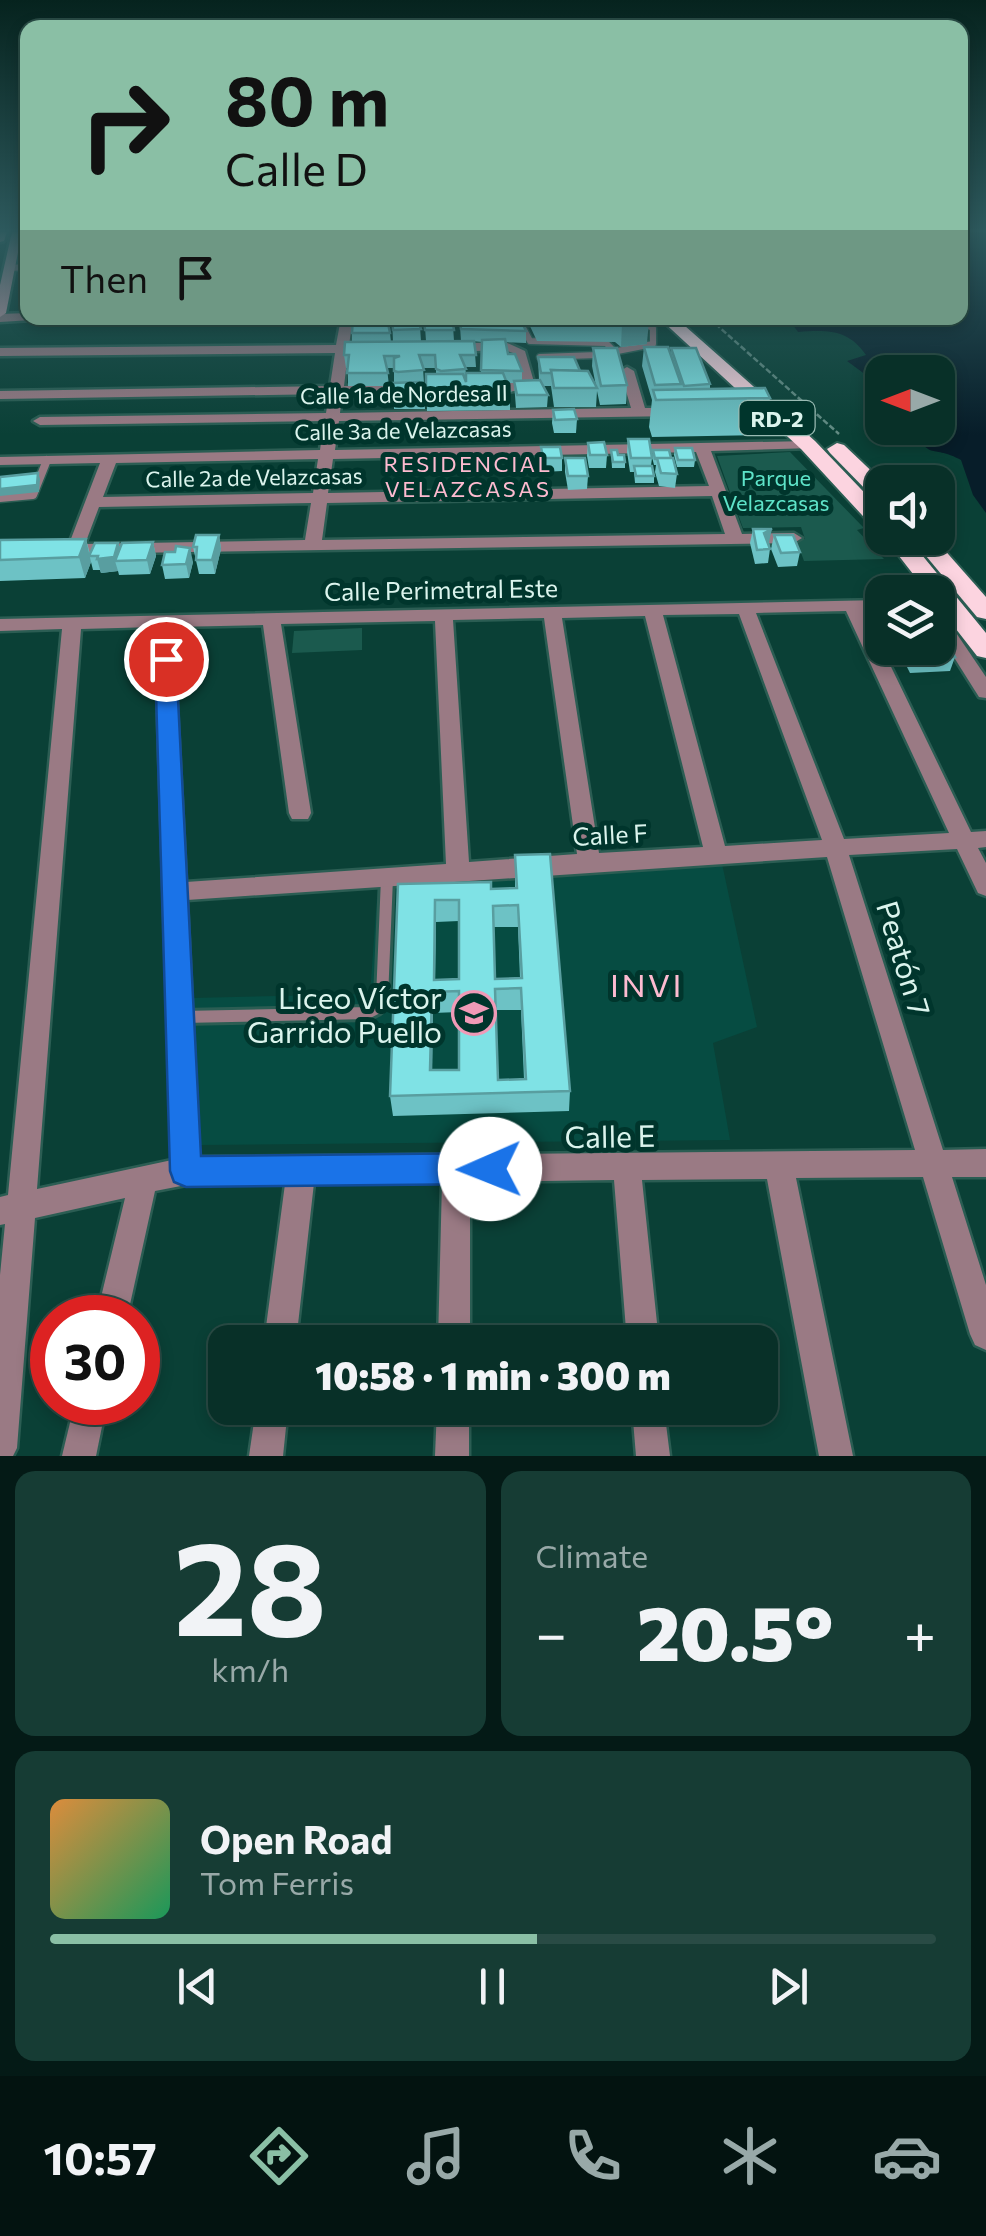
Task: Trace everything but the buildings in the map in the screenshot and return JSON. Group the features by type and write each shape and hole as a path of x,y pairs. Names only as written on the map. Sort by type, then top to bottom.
{"highway":[{"name":"RD-2","path":"674,325 808,446 865,505"},
{"name":"RD-2","path":"676,325 784,399 865,477"},
{"path":"937,555 986,612"},
{"path":"955,621 986,650"}],"street":[{"path":"313,544 346,325"},
{"path":"0,395 523,386 528,378 518,350 505,346 432,348"},
{"path":"0,352 378,349"},
{"path":"628,372 638,412"},
{"path":"742,410 769,410"},
{"name":"Calle 1a de Nordesa II","path":"40,421 690,412"},
{"name":"Calle 3a de Velazcasas","path":"0,461 808,446"},
{"path":"702,447 735,538"},
{"path":"74,549 110,458"},
{"name":"Calle 2a de Velazcasas","path":"92,502 717,491"},
{"path":"37,550 794,538"},
{"path":"852,605 976,840 986,887"},
{"name":"Calle Perimetral Este","path":"0,625 865,605"},
{"name":"Peatón 7","path":"744,607 836,848 986,1334"},
{"path":"652,609 717,856"},
{"path":"552,612 590,862"},
{"path":"444,614 458,872"},
{"path":"271,618 300,813"},
{"path":"164,620 186,1171"},
{"path":"0,1448 9,1210 72,623"},
{"path":"955,634 986,692"},
{"name":"Calle F","path":"177,892 590,862 976,840"},
{"name":"Calle E","path":"9,1210 186,1171 986,1163"},
{"path":"778,1165 836,1456"},
{"path":"626,1167 640,1325"},
{"path":"454,1325 456,1169"},
{"path":"282,1325 302,1170"},
{"path":"116,1295 142,1181"},
{"path":"79,1456 86,1425"},
{"path":"266,1456 270,1425"},
{"path":"452,1456 453,1425"},
{"path":"650,1425 653,1456"}],"lane":[{"path":"522,325 530,341 606,343 610,348 606,354"},
{"path":"540,356 606,354 654,342 667,325"},
{"path":"654,342 664,348"},
{"path":"0,498 34,496 47,460"},
{"path":"181,1017 367,1013 377,1008 382,998 387,877"}],"path":[{"path":"717,325 798,395"}],"shaded area":[{"path":"968,300 986,300 986,513 973,495 961,460 924,445 955,445 955,355 866,355 852,340 828,332 798,332 793,325 968,325"},
{"path":"865,355 865,374 847,361"},
{"name":"Liceo Víctor Garrido Puello","path":"721,859 757,1027 713,1043 730,1140 199,1145 193,998 370,994 378,883"}],"green space":[{"name":"Parque Velazcasas","path":"790,452 864,528 857,530 865,539 865,555 880,555 884,559 804,561 796,539 805,539 801,527 743,528 717,456"},
{"path":"362,628 362,650 292,653 294,631"}],"place":[{"name":"Liceo Víctor Garrido Puello","path":"474,1013"}],"district":[{"name":"RESIDENCIAL VELAZCASAS","path":"468,476"},
{"name":"INVI","path":"647,984"}],"route":[{"path":"166,659 186,1171 490,1169"}]}
